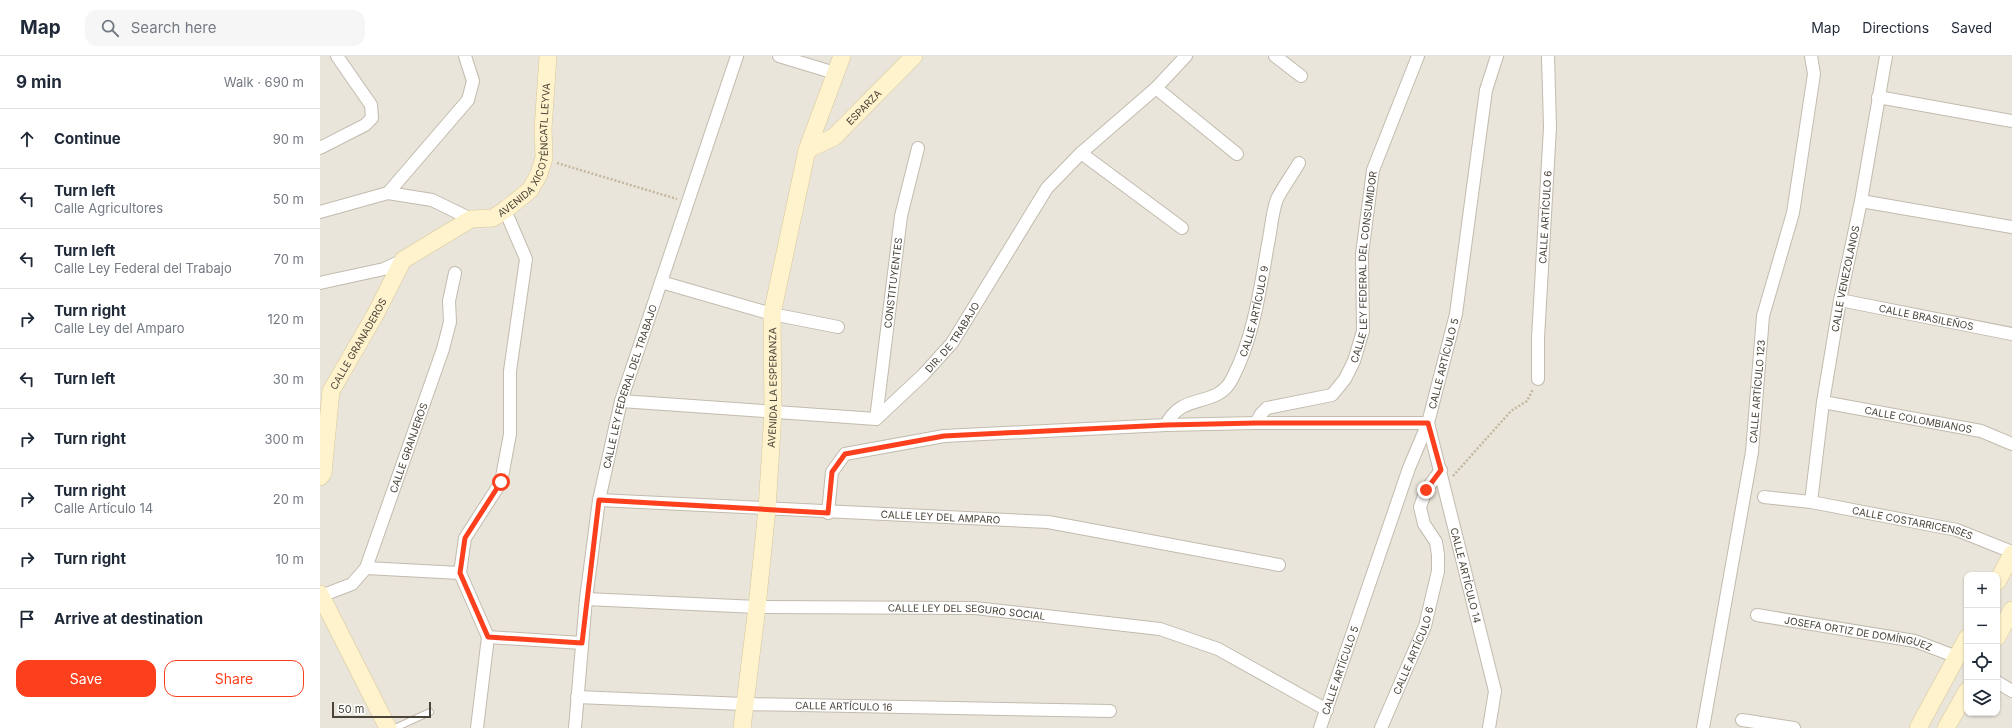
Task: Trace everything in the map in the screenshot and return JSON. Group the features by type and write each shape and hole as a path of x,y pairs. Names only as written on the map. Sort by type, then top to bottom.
{"street":[{"path":"320,148 366,125 372,118 371,105 337,56"},
{"path":"388,193 468,100 473,81 465,56"},
{"name":"AVENIDA XICOTÉNCATL LEYVA","path":"320,283 384,269 403,260 470,219 493,218 530,190 539,174 544,158 548,56"},
{"name":"CALLE LEY FEDERAL DEL TRABAJO","path":"575,728 586,599 599,500 621,401 737,56"},
{"path":"779,56 835,73"},
{"name":"AVENIDA LA ESPERANZA","path":"742,728 758,607 767,509 773,412 772,314 807,150 842,56"},
{"name":"ESPARZA","path":"807,150 834,137 914,56"},
{"name":"DIR. DE TRABAJO","path":"876,419 922,375 952,343 1047,188 1081,153 1156,88 1186,56"},
{"path":"1275,56 1301,76"},
{"name":"CALLE LEY FEDERAL DEL CONSUMIDOR","path":"1256,423 1261,414 1267,408 1332,395 1345,379 1354,361 1363,331 1362,254 1373,170 1418,56"},
{"name":"CALLE ARTÍCULO 5","path":"1320,728 1409,468 1428,423 1456,314 1486,90 1497,56"},
{"name":"CALLE ARTÍCULO 6","path":"1538,379 1538,338 1550,127 1548,56"},
{"name":"CALLE ARTÍCULO 123","path":"1703,728 1752,452 1763,316 1792,213 1814,74 1811,56"},
{"name":"CALLE VENEZOLANOS","path":"1811,502 1822,402 1840,300 1861,201 1886,56"},
{"path":"1156,88 1237,154"},
{"path":"1878,97 2012,121"},
{"name":"CONSTITUYENTES","path":"876,419 901,216 918,148"},
{"path":"1081,153 1182,228"},
{"name":"CALLE ARTÍCULO 9","path":"1166,425 1170,415 1180,407 1218,394 1226,389 1231,381 1238,367 1254,317 1277,200 1299,163"},
{"path":"320,212 388,193 432,200 470,219"},
{"path":"1861,201 2012,227"},
{"path":"477,728 488,637 460,573 465,538 501,482 510,434 510,371 526,259 505,210"},
{"name":"CALLE GRANADEROS","path":"320,477 323,473 331,391 375,315 403,260"},
{"name":"CALLE GRANJEROS","path":"320,595 352,584 366,568 443,350 450,322 449,301 455,273"},
{"path":"661,282 772,314 838,327"},
{"name":"CALLE BRASILEÑOS","path":"1840,300 2012,334"},
{"path":"621,401 876,419"},
{"name":"CALLE COLOMBIANOS","path":"1822,402 1981,431 2012,444"},
{"path":"828,513 832,472 845,454 944,436 1166,425 1256,423 1428,423"},
{"name":"CALLE ARTÍCULO 14","path":"1428,423 1445,485 1495,691 1489,728"},
{"name":"CALLE ARTÍCULO 6","path":"1382,728 1425,626 1438,571 1436,542 1424,524 1420,507 1426,490 1441,470"},
{"name":"CALLE COSTARRICENSES","path":"1764,498 1811,502 1957,530 2012,553"},
{"name":"CALLE LEY DEL AMPARO","path":"599,500 828,513 1048,522 1279,565"},
{"path":"2000,576 2012,553"},
{"path":"366,568 460,573"},
{"path":"320,595 388,728"},
{"name":"CALLE LEY DEL SEGURO SOCIAL","path":"586,599 758,607 975,608 1160,629 1218,649 1327,710"},
{"path":"2000,632 2012,610"},
{"name":"JOSEFA ORTIZ DE DOMÍNGUEZ","path":"1757,616 1915,641 1957,656"},
{"path":"488,637 582,643"},
{"path":"1918,728 1964,643"},
{"path":"2000,684 2012,691"},
{"path":"1946,728 1964,696"},
{"name":"CALLE ARTÍCULO 16","path":"577,697 744,704 1110,711"},
{"path":"1742,720 1794,728"}],"lane":[{"path":"395,728 430,712"}],"path":[{"path":"544,158 687,202"},
{"path":"1445,485 1511,411 1527,401 1538,379"}],"shaded area":[{"path":"320,56 2012,56 2012,728 320,728"}],"route":[{"path":"501,482 465,538 460,573 488,637 582,643 586,599 599,500 828,513 832,472 845,454 944,436 1166,425 1256,423 1428,423 1441,470 1426,490"}]}
